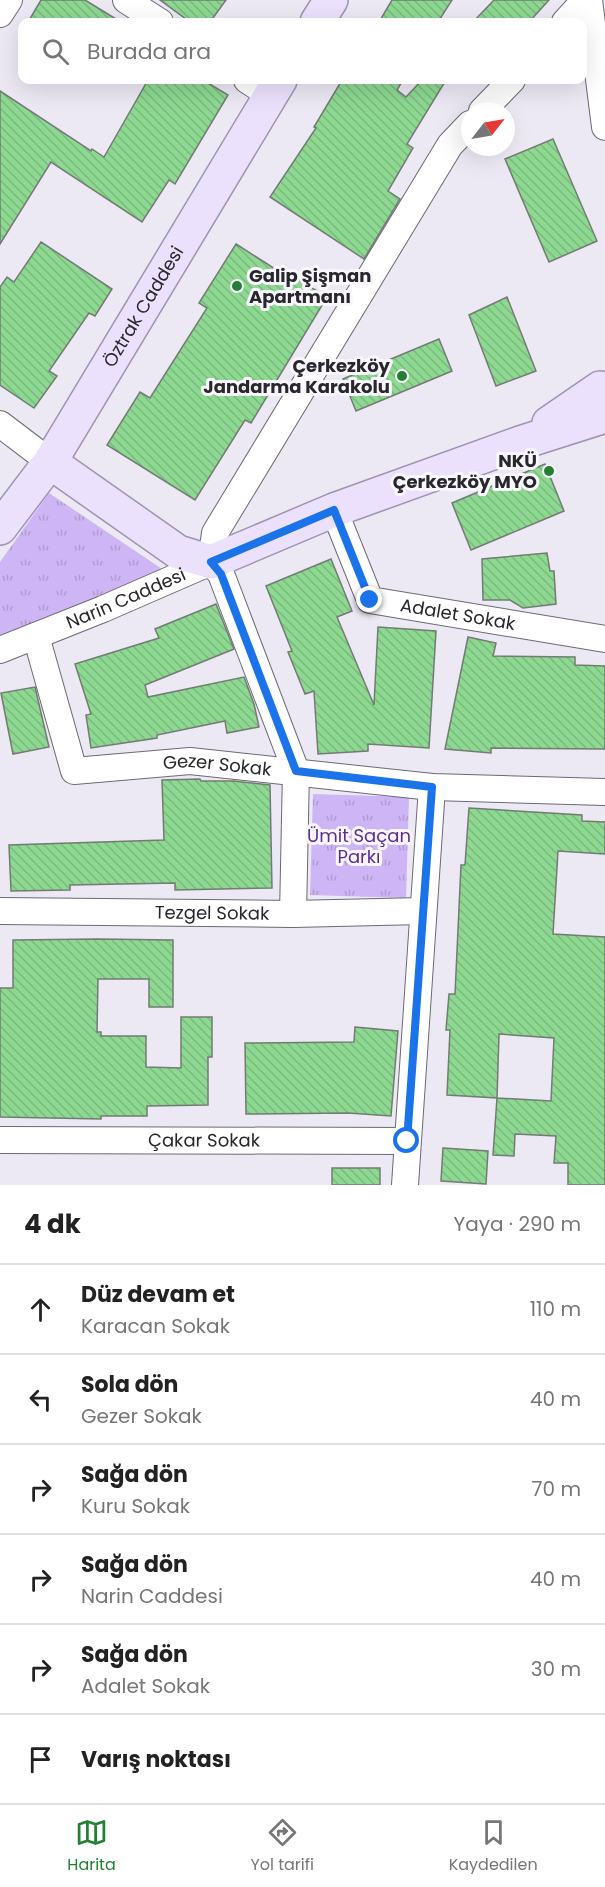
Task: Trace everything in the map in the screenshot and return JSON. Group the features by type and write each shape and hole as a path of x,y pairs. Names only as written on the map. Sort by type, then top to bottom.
{"main road":[{"path":"320,18 331,0"},
{"name":"Öztrak Caddesi","path":"0,528 50,462 266,85"},
{"name":"Narin Caddesi","path":"211,562 334,510 520,443 604,394"},
{"path":"50,462 178,552 211,562"}],"street":[{"path":"0,14 9,0"},
{"path":"126,0 154,18"},
{"path":"569,18 587,0"},
{"path":"587,0 605,127"},
{"path":"491,102 508,84"},
{"path":"293,914 296,771 221,574 211,562 215,533 450,146 461,134"},
{"path":"0,424 50,462"},
{"name":"Adalet Sokak","path":"334,510 370,600 605,639"},
{"name":"Narin Caddesi","path":"0,650 211,562"},
{"name":"Gezer Sokak","path":"36,636 74,771 190,761 432,787 605,792"},
{"path":"405,1185 432,787"},
{"name":"Tezgel Sokak","path":"0,911 293,914 422,911"},
{"name":"Çakar Sokak","path":"0,1140 407,1141"}],"green space":[{"path":"49,493 168,573 0,643 0,562"},
{"name":"Ümit Saçan Parkı","path":"313,794 409,797 406,898 310,895"}],"building":[{"path":"41,0 85,0 114,18 30,18"},
{"path":"160,0 226,0 213,18 185,18"},
{"path":"392,0 452,0 441,18 381,18"},
{"path":"494,0 549,0 533,18 477,18"},
{"path":"146,84 210,84 228,95 175,184 169,180 142,222 51,162 0,244 0,91 91,151 92,149 104,157"},
{"path":"340,84 401,84 397,90 406,97 418,84 444,84 407,144 413,148 388,191 400,199 364,259 270,197 316,128 314,127"},
{"path":"553,139 597,241 549,262 505,159"},
{"path":"41,242 112,289 95,316 89,313 49,371 57,376 34,408 0,385 0,287 7,277 14,282"},
{"path":"236,244 297,283 299,280 327,297 251,423 245,420 195,500 107,445 140,392 150,398 207,308 199,303"},
{"path":"507,297 536,371 496,386 469,315"},
{"path":"439,339 452,371 356,411 343,379"},
{"path":"545,464 564,511 471,550 452,503"},
{"path":"547,553 550,571 554,571 556,604 523,608 510,600 483,600 482,559"},
{"path":"331,559 352,611 337,617 374,705 378,627 436,631 429,748 368,744 368,751 318,754 314,691 305,694 288,652 292,651 266,586"},
{"path":"216,604 234,649 145,685 148,697 244,677 254,704 259,727 227,733 225,721 157,735 157,738 91,748 86,715 91,714 75,664 159,638 155,629"},
{"path":"468,637 496,643 493,656 575,657 575,665 605,666 605,749 491,748 491,753 445,749"},
{"path":"35,687 49,747 13,754 1,693"},
{"path":"200,779 201,781 234,781 270,785 272,888 175,890 175,883 70,885 70,890 11,891 9,845 164,840 162,780"},
{"path":"469,808 582,815 582,821 605,822 605,854 558,851 553,934 605,937 605,1185 568,1185 568,1163 554,1163 556,1136 515,1134 514,1156 493,1155 497,1098 447,1095 450,1030 446,1030 449,994 455,994 461,865 465,865","holes":["499,1034 554,1038 551,1101 497,1098"]},
{"path":"13,940 173,940 173,1007 149,1007 149,979 98,979 97,1032 101,1032 101,1036 146,1036 146,1067 181,1068 181,1017 212,1017 212,1057 208,1057 208,1105 147,1106 147,1116 101,1116 101,1119 0,1117 0,988 13,988"},
{"path":"355,1027 398,1031 391,1116 348,1113 246,1114 245,1043 354,1042"},
{"path":"443,1148 488,1151 486,1184 441,1181"},
{"path":"332,1168 380,1168 380,1185 332,1185"}],"place":[{"name":"Galip Şişman Apartmanı","path":"237,286"},
{"name":"Çerkezköy Jandarma Karakolu","path":"402,376"},
{"name":"NKÜ Çerkezköy MYO","path":"549,471"}],"route":[{"path":"370,600 334,510 211,562 221,574 296,771 432,787 407,1141"}]}
